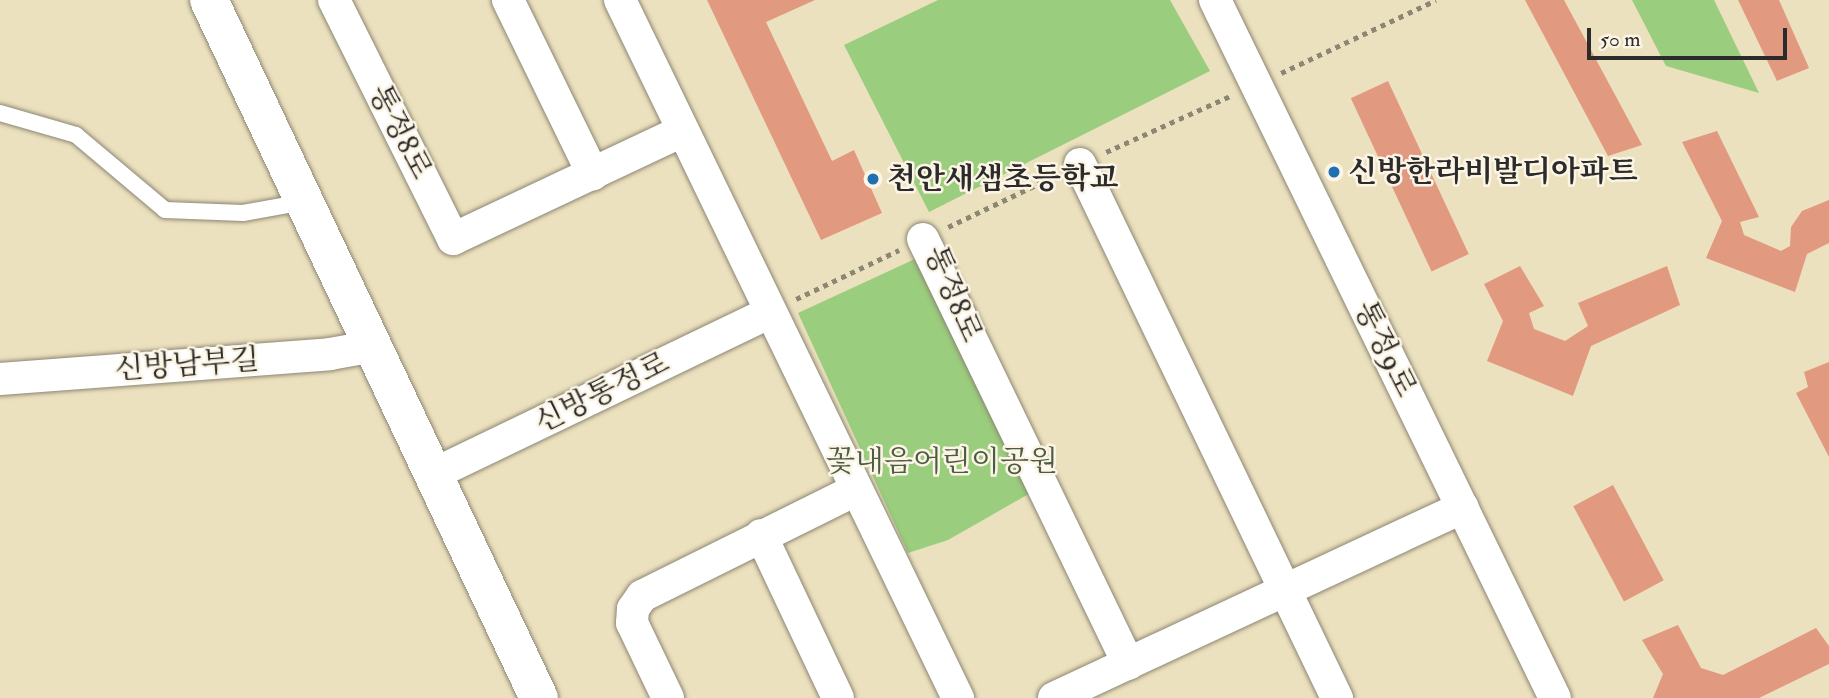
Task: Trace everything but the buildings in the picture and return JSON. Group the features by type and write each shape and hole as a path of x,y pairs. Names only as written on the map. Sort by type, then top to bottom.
{"street":[{"path":"209,0 539,698"},
{"name":"통정8로","path":"334,0 453,239 683,131"},
{"path":"508,0 593,174"},
{"path":"620,0 958,698"},
{"name":"통정9로","path":"1215,0 1555,698"},
{"path":"1080,164 1337,698"},
{"name":"통정8로","path":"923,239 1128,664"},
{"name":"신방통정로","path":"434,474 770,312"},
{"name":"신방남부길","path":"0,379 330,354 374,346"},
{"path":"668,698 632,623 633,609 656,586 856,490"},
{"path":"1054,698 1463,507"},
{"path":"761,535 838,698"}],"lane":[{"path":"0,113 76,135 165,210 243,213 305,202"}],"path":[{"name":"통정8로","path":"923,239 1080,164"},
{"path":"770,312 923,239"}],"green space":[{"path":"938,0 1170,0 1210,71 929,212 844,45"},
{"path":"1632,0 1714,0 1759,93 1666,66"},
{"name":"꽃내음어린이공원","path":"915,259 1034,491 948,540 908,553 798,313"}],"place":[{"name":"신방한라비발디아파트","path":"1334,172"},
{"name":"천안새샘초등학교","path":"873,179"}]}
